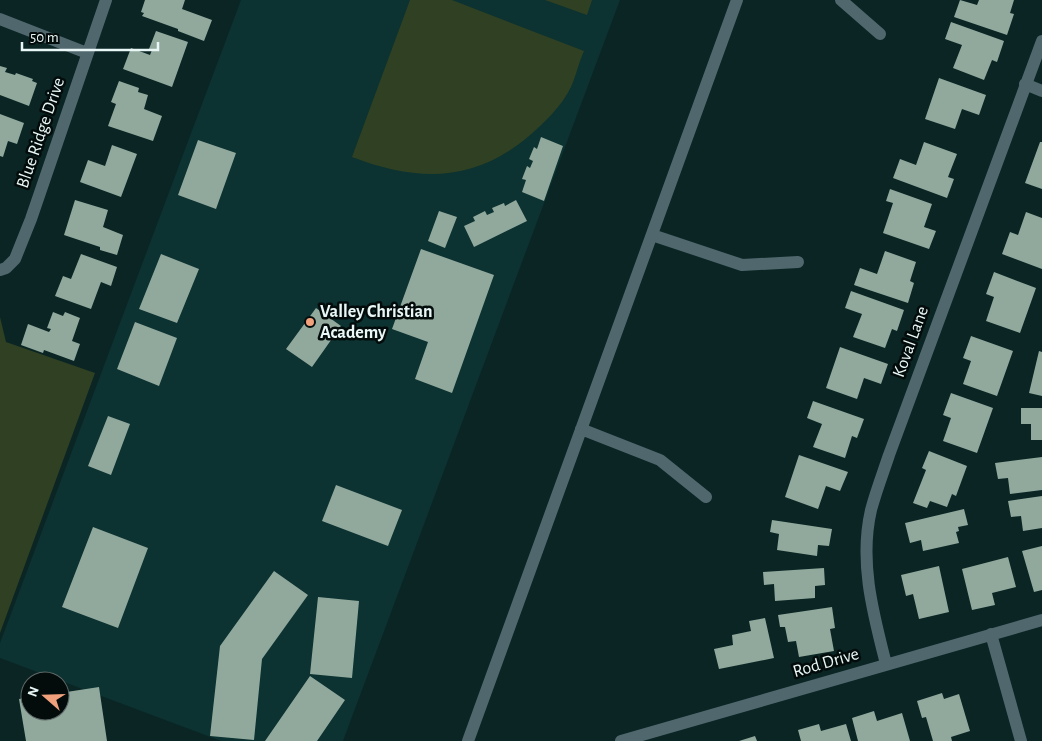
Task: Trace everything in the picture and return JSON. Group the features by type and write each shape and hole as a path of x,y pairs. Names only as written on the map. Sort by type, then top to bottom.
{"street":[{"name":"Blue Ridge Drive","path":"0,270 6,268 15,259 31,219 106,0"},
{"path":"468,741 737,0"},
{"path":"840,0 880,34"},
{"path":"0,18 87,53"},
{"name":"Koval Lane","path":"886,664 872,612 867,571 866,550 871,510 889,455 1042,41"},
{"path":"1025,84 1042,90"},
{"path":"652,236 742,265 798,262"},
{"path":"581,429 660,460 706,497"},
{"name":"Rod Drive","path":"621,741 1042,620"},
{"path":"991,634 1021,741"}],"shaded area":[{"name":"Valley Christian Academy","path":"241,0 620,0 343,741 221,741 70,684 70,671 35,671 0,658 0,643"}],"green space":[{"path":"410,0 452,0 584,51 573,83 567,94 552,114 529,136 487,163 466,170 422,174 399,171 352,157"},
{"path":"545,0 592,0 587,15"},
{"path":"0,317 6,342 95,373 0,633"}],"building":[{"path":"145,0 185,0 182,9 212,20 204,41 142,16 144,13 141,12"},
{"path":"960,0 977,5 979,0 1014,0 1010,13 1014,14 1007,35 954,17"},
{"path":"951,22 1004,41 997,62 992,60 984,80 953,68 962,45 945,39"},
{"path":"156,31 188,42 172,87 123,69 131,48 150,55 152,50 149,49"},
{"path":"0,66 7,68 5,72 15,75 16,73 33,79 32,81 37,83 29,106 0,95"},
{"path":"939,78 986,95 979,115 962,109 955,129 925,119"},
{"path":"119,81 139,88 138,92 148,95 144,109 162,116 153,141 108,126 116,104 111,102"},
{"path":"0,114 24,123 17,144 8,141 3,157 0,156"},
{"path":"541,137 563,146 544,201 522,192 526,180 522,179 527,166 530,168 533,161 529,159 534,147 537,149"},
{"path":"198,140 236,153 216,209 178,195"},
{"path":"924,142 957,154 948,177 954,179 947,198 893,178 900,159 916,165"},
{"path":"1040,142 1042,142 1042,189 1025,183"},
{"path":"112,145 137,154 121,197 80,182 88,160 105,166"},
{"path":"890,189 932,204 924,227 936,231 929,249 883,233 893,203 886,201"},
{"path":"75,200 108,210 103,227 123,235 117,255 64,235"},
{"path":"516,200 527,221 474,247 464,226 475,221 473,217 485,211 487,215 494,212 492,208 504,203 505,206"},
{"path":"439,211 457,217 445,248 428,241"},
{"path":"1026,212 1042,218 1042,269 1002,254 1010,232 1018,235"},
{"path":"421,249 494,275 452,393 415,379 428,342 392,329"},
{"path":"885,251 916,262 910,281 914,283 908,303 854,285 860,268 877,274"},
{"path":"81,254 117,267 111,286 101,282 91,309 55,296 63,276 71,279"},
{"path":"161,254 199,269 177,323 139,309"},
{"path":"994,272 1036,288 1020,333 986,321 994,297 986,294"},
{"path":"851,291 904,310 897,331 892,329 885,348 853,337 862,314 845,308"},
{"path":"316,308 341,326 312,367 286,349"},
{"path":"53,312 63,316 65,312 80,318 72,341 80,344 74,361 44,350 43,353 21,345 28,324 49,332 51,329 47,328"},
{"path":"135,322 177,338 159,386 117,369"},
{"path":"971,336 1013,351 997,396 963,384 971,361 963,358"},
{"path":"840,347 888,364 881,384 864,378 857,399 826,388"},
{"path":"1039,351 1042,352 1042,396 1029,393"},
{"path":"951,393 993,408 977,453 943,441 951,418 943,415"},
{"path":"813,401 864,419 857,438 852,436 845,458 813,447 822,424 807,418"},
{"path":"1021,408 1042,408 1042,440 1031,440 1031,424 1021,424"},
{"path":"108,416 130,424 111,475 88,466"},
{"path":"929,451 967,466 956,496 952,494 947,507 930,501 927,508 913,503 926,470 922,468"},
{"path":"799,455 848,472 840,491 826,486 818,509 785,497"},
{"path":"1042,457 1042,490 1010,494 1008,478 998,479 995,463"},
{"path":"336,485 402,510 388,546 322,521"},
{"path":"1042,496 1042,528 1023,531 1021,516 1011,517 1008,501"},
{"path":"964,509 968,525 958,527 959,531 956,532 959,543 923,551 921,540 910,543 905,523"},
{"path":"772,520 832,529 829,546 818,545 817,556 777,550 779,534 770,532"},
{"path":"93,527 148,548 118,628 62,607"},
{"path":"1042,546 1042,590 1034,592 1022,551"},
{"path":"1008,557 1016,587 992,593 995,605 972,610 962,569"},
{"path":"939,566 949,612 919,619 913,594 906,596 901,575"},
{"path":"824,568 825,585 815,586 815,598 775,601 774,584 764,585 763,572"},
{"path":"274,571 308,595 262,659 254,740 210,736 220,646"},
{"path":"318,597 359,601 352,678 310,674"},
{"path":"832,607 835,628 830,629 834,651 799,657 796,641 788,642 785,627 780,627 778,615"},
{"path":"765,618 774,658 719,669 714,649 733,645 732,635 751,631 749,621"},
{"path":"310,676 345,700 317,741 265,741"},
{"path":"99,687 107,741 26,741 23,721 70,721 70,691"},
{"path":"942,693 944,699 959,694 970,731 951,737 952,741 933,741 926,717 922,718 917,701"},
{"path":"874,711 877,721 902,713 910,741 858,741 852,718"},
{"path":"819,724 821,731 846,724 851,741 801,741 798,730"},
{"path":"755,736 757,741 739,741"}],"place":[{"name":"Valley Christian Academy","path":"310,322"}]}
